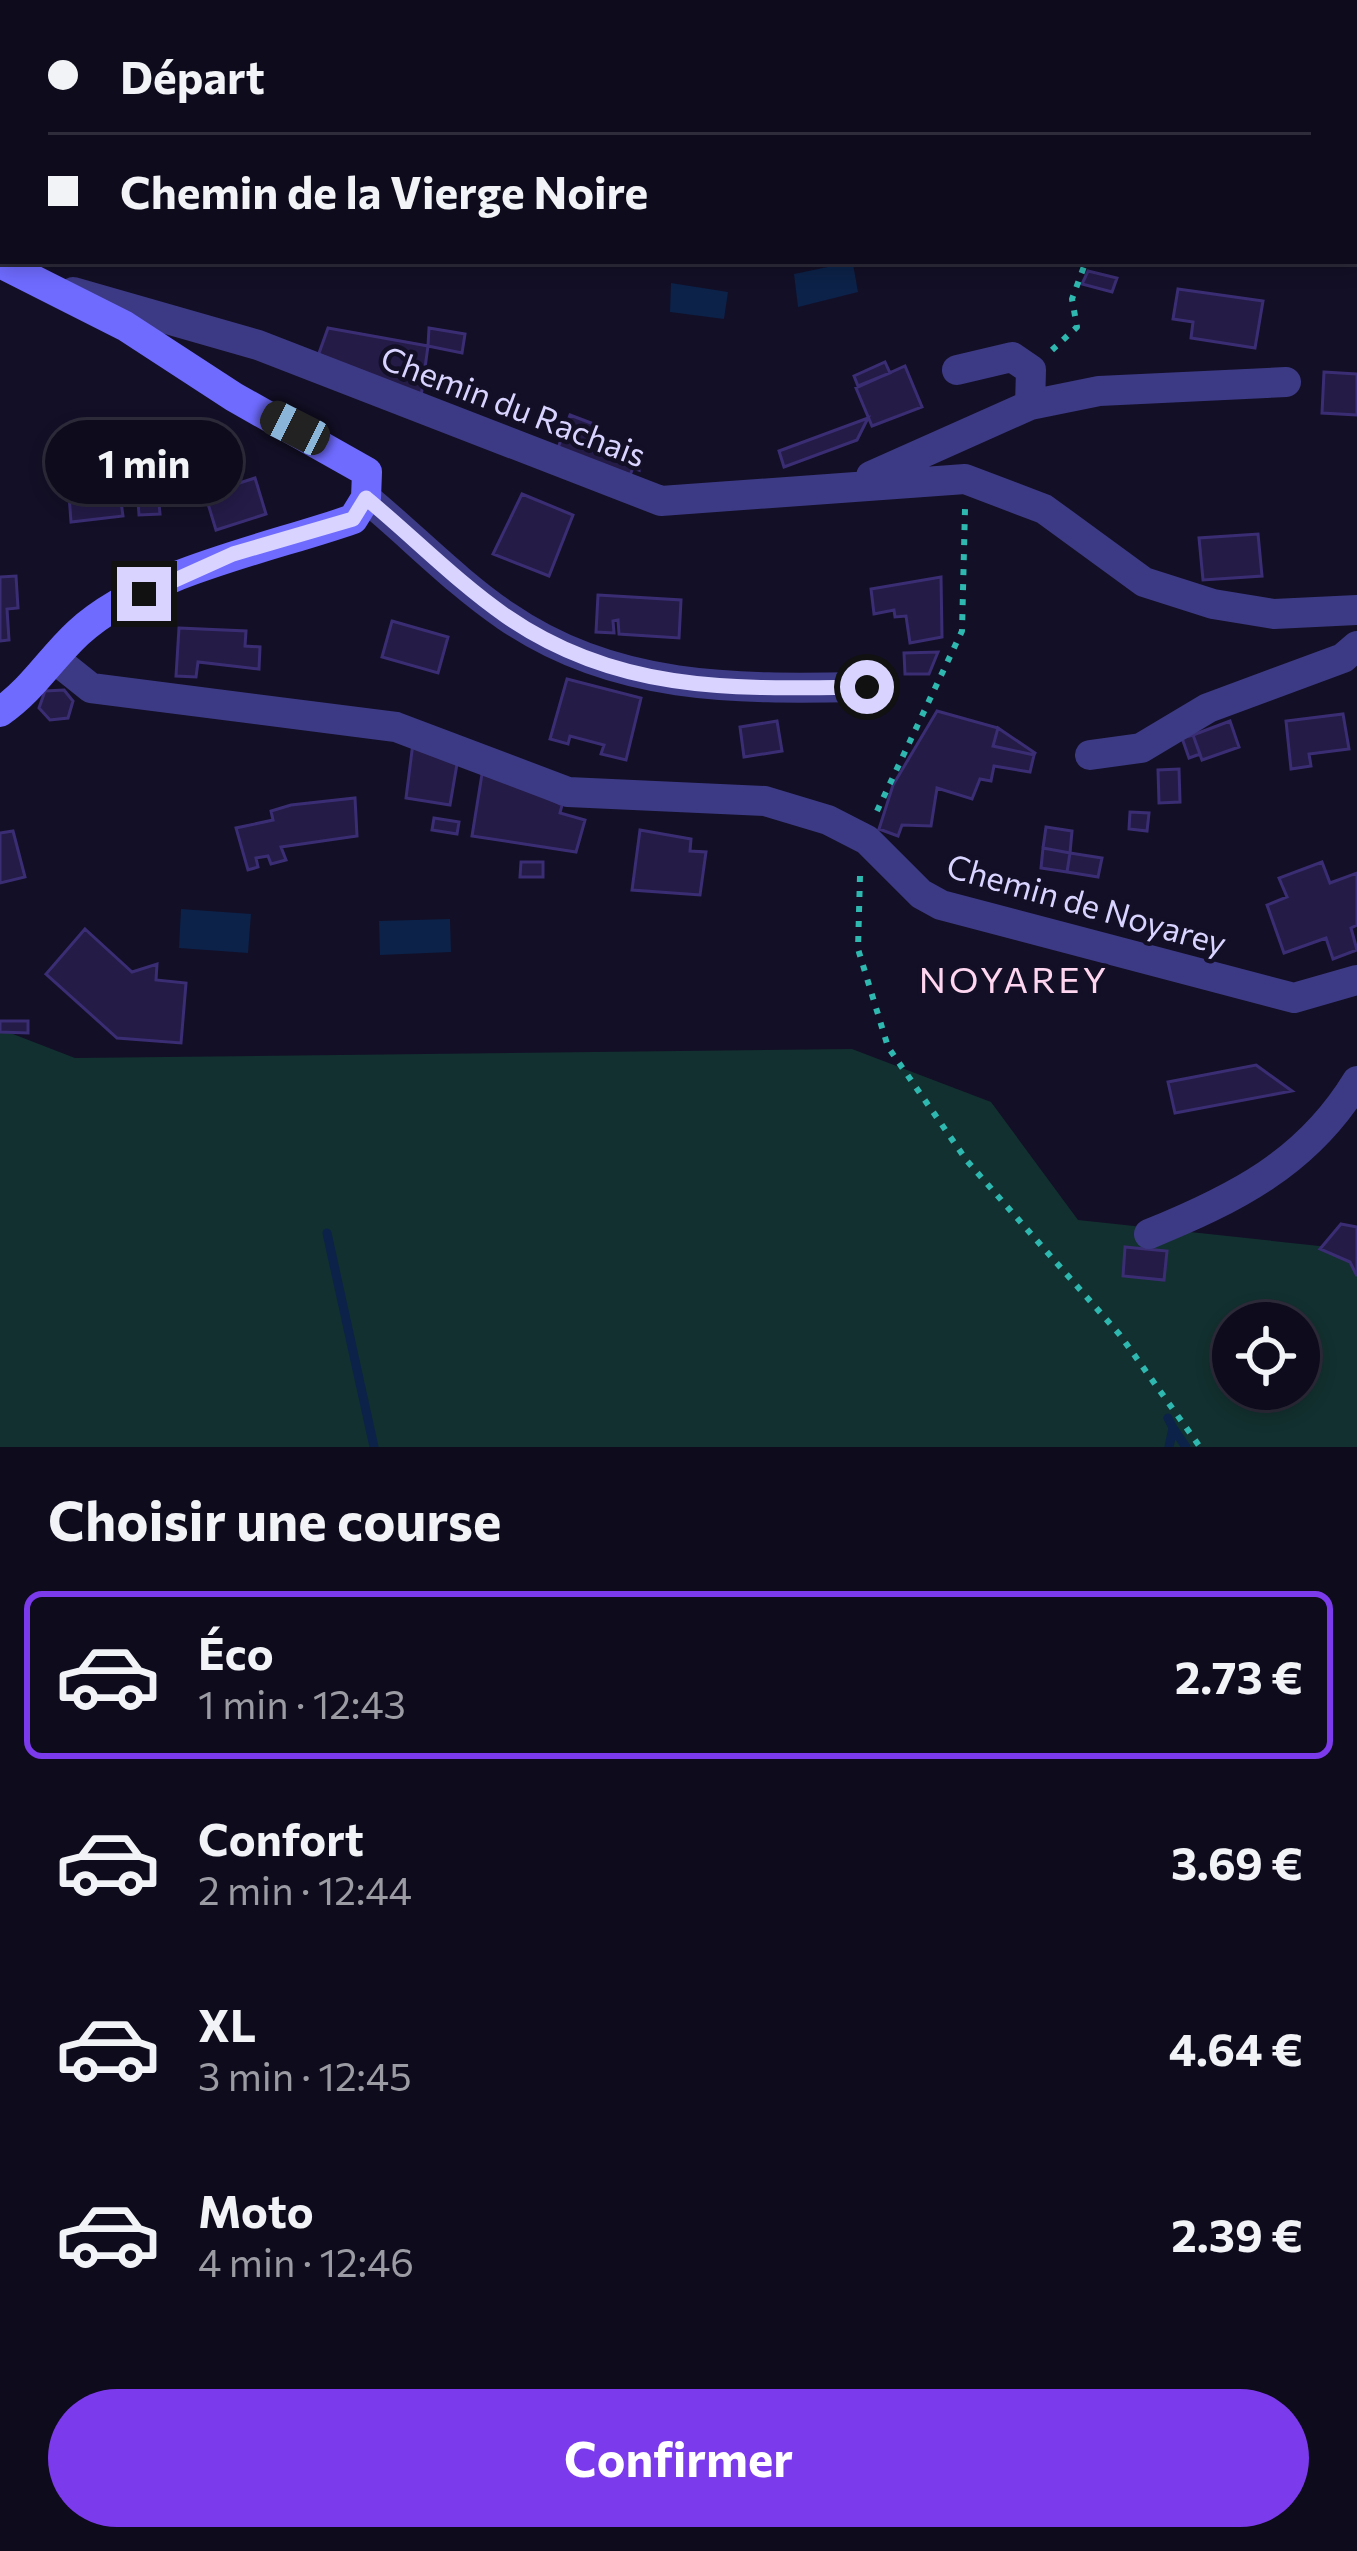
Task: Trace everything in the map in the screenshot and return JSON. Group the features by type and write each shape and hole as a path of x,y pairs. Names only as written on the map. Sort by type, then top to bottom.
{"street":[{"path":"0,712 28,692 79,633 118,606 233,554 353,519 366,498 367,472 50,286 4,264"},
{"name":"Chemin du Rachais","path":"50,286 258,345 661,501 855,483 965,479"},
{"path":"957,370 1012,357 1031,370 1030,405"},
{"path":"855,483 1030,405 1099,391 1286,382"},
{"path":"965,479 1044,509 1144,582 1213,604 1274,614 1357,610"},
{"path":"366,498 503,614 556,647 649,679 716,689 867,687"},
{"path":"1090,755 1141,748 1208,708 1343,658 1357,646"},
{"name":"Chemin de Noyarey","path":"56,660 91,688 396,727 568,792 765,800 867,839 921,894 941,905 1294,998 1357,980"},
{"path":"1149,1234 1248,1191 1301,1153 1337,1114 1357,1081"}],"path":[{"path":"1048,363 1053,348 1077,327 1072,299 1085,264"},
{"path":"965,479 967,605 962,631 927,714 886,785 867,839 859,881 857,949 888,1047 967,1160 1120,1335 1200,1447"}],"green space":[{"path":"0,1029 75,1058 852,1049 991,1102 1078,1220 1357,1250 1357,1447 0,1447"}],"water":[{"path":"853,264 858,292 798,307 794,274"},
{"path":"671,283 728,292 724,319 670,312"},
{"path":"116,448 119,469 68,475 66,454"},
{"path":"181,909 251,914 248,953 179,948"},
{"path":"450,919 451,952 380,955 379,921"}],"building":[{"path":"1088,271 1117,278 1112,292 1082,284"},
{"path":"1178,289 1263,301 1255,348 1191,338 1193,322 1173,319"},
{"path":"328,328 428,346 421,397 318,356"},
{"path":"429,328 465,334 462,353 428,346"},
{"path":"885,362 890,373 858,386 854,376"},
{"path":"905,366 922,407 872,426 856,388"},
{"path":"1324,372 1357,374 1357,415 1322,413"},
{"path":"570,415 599,426 594,442 638,458 639,470 633,468 630,475 558,448"},
{"path":"868,418 857,440 784,467 779,451"},
{"path":"156,472 160,514 139,515 138,501 121,502 123,516 71,522 68,481"},
{"path":"255,478 266,514 216,530 205,494"},
{"path":"522,494 573,515 549,576 493,554"},
{"path":"1258,534 1262,576 1203,580 1199,538"},
{"path":"16,576 18,608 7,609 9,640 0,641 0,577"},
{"path":"941,577 942,637 910,643 906,616 895,617 894,610 874,614 871,589"},
{"path":"598,595 681,600 679,638 619,634 618,620 613,621 614,633 596,632"},
{"path":"392,621 448,637 438,673 382,657"},
{"path":"179,628 246,631 245,646 260,647 259,669 198,662 196,677 176,676"},
{"path":"938,652 929,674 905,674 904,653"},
{"path":"567,679 641,698 626,760 601,754 604,745 570,736 568,744 550,739"},
{"path":"64,690 73,701 68,718 50,720 39,708 45,691"},
{"path":"937,711 998,728 993,746 1034,755 1030,772 994,766 991,781 980,779 972,799 937,788 931,826 902,825 898,836 879,829 893,785"},
{"path":"1343,714 1349,749 1309,754 1311,766 1291,769 1286,721"},
{"path":"777,721 782,751 744,757 740,727"},
{"path":"1230,721 1239,747 1202,760 1193,735"},
{"path":"998,728 1035,753 1034,755 993,746"},
{"path":"1193,735 1200,754 1189,758 1182,738"},
{"path":"413,743 458,758 450,805 406,798"},
{"path":"483,768 562,805 560,813 585,820 576,852 472,836"},
{"path":"1179,769 1180,802 1159,803 1158,770"},
{"path":"355,798 357,836 281,847 286,860 271,864 268,856 256,858 258,867 248,870 236,828 273,820 271,811 291,805"},
{"path":"1130,812 1149,813 1147,831 1129,829"},
{"path":"434,818 459,822 457,834 432,830"},
{"path":"1046,827 1072,831 1070,853 1043,848"},
{"path":"640,830 691,839 690,851 706,852 700,895 632,890"},
{"path":"13,831 25,877 0,883 0,833"},
{"path":"1043,848 1070,853 1067,872 1041,868"},
{"path":"1070,853 1102,858 1098,877 1067,872"},
{"path":"521,862 543,862 543,877 520,877"},
{"path":"1322,862 1330,883 1357,873 1357,925 1351,928 1357,950 1333,959 1326,938 1284,953 1267,905 1287,897 1279,878"},
{"path":"85,929 132,972 157,964 156,980 186,983 181,1043 117,1038 46,974"},
{"path":"0,1021 28,1021 28,1033 0,1032"},
{"path":"1256,1065 1292,1091 1175,1113 1168,1082"},
{"path":"1341,1224 1357,1227 1357,1276 1350,1262 1320,1249"},
{"path":"1125,1247 1167,1251 1164,1280 1123,1276"}],"waterway":[{"path":"327,1233 374,1447"},
{"path":"1168,1418 1173,1428 1169,1447"},
{"path":"1173,1428 1186,1447"}],"district":[{"name":"NOYAREY","path":"1014,978"}],"route":[{"path":"144,594 233,554 353,519 366,498 503,614 556,647 649,679 716,689 867,687"}]}
